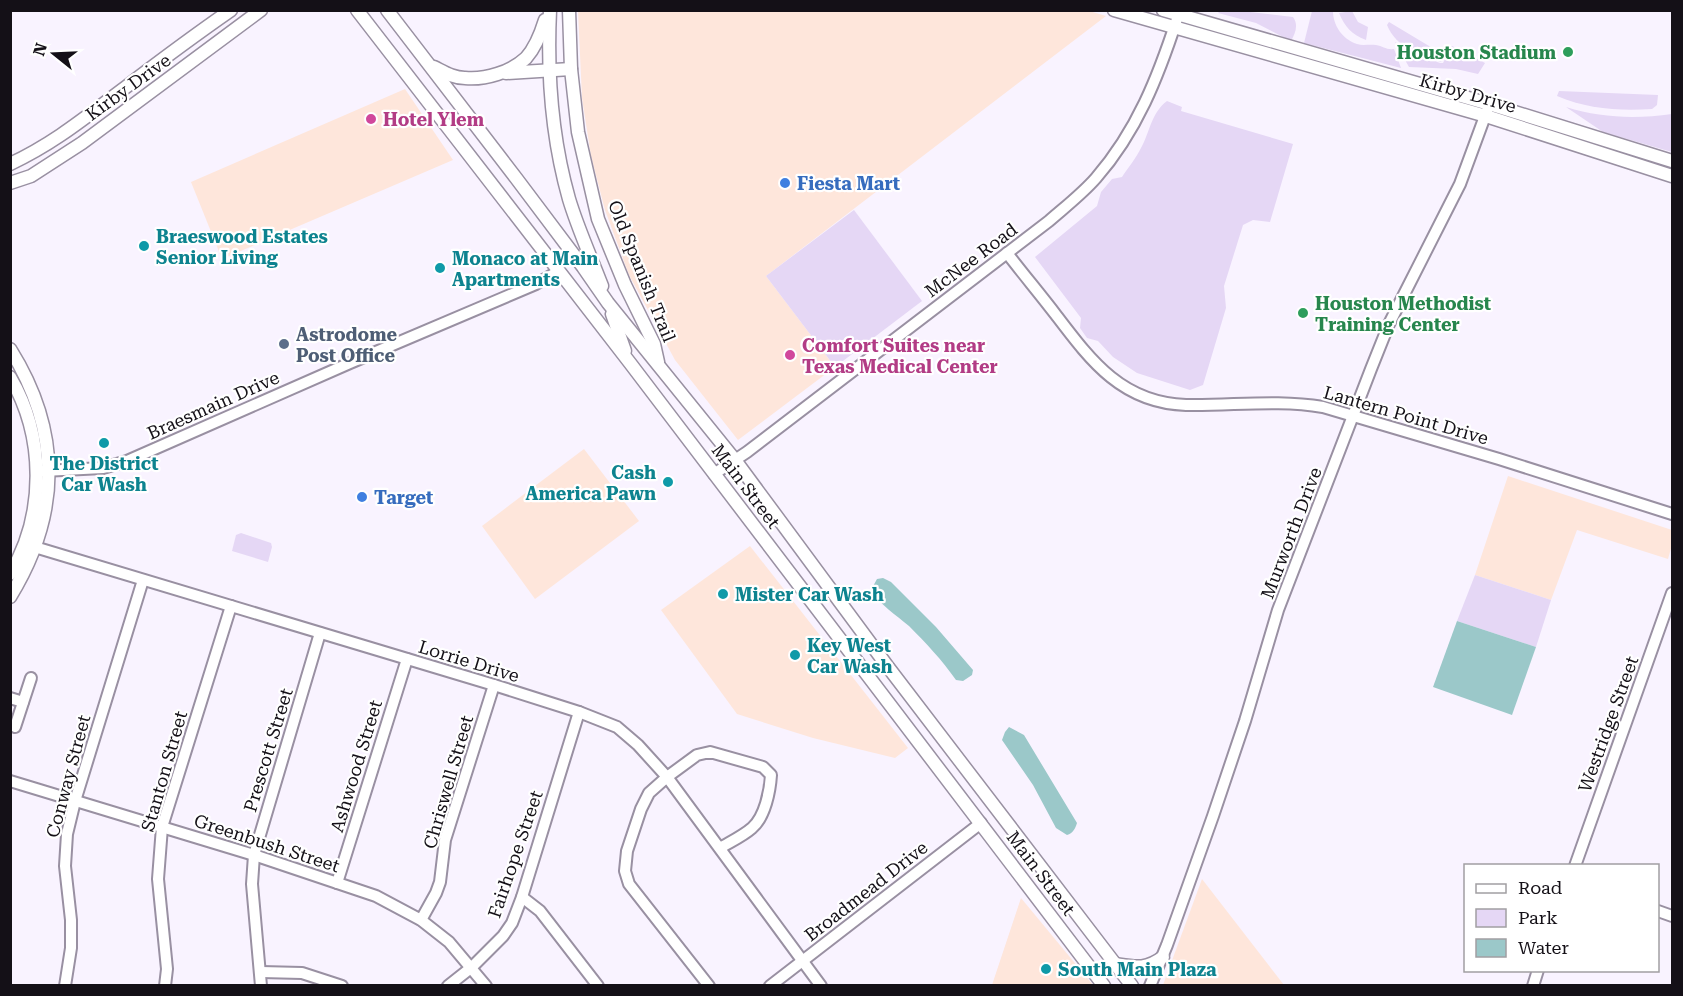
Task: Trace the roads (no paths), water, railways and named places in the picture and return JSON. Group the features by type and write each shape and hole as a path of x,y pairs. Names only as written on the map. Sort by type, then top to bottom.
{"main road":[{"name":"Kirby Drive","path":"10,164 36,152 71,129 231,10"},
{"name":"Kirby Drive","path":"10,183 31,176 82,142 261,10"},
{"name":"Main Street","path":"357,10 630,363 1104,986"},
{"name":"Main Street","path":"387,10 608,303 735,460 888,667 1132,986"},
{"path":"500,73 525,58 541,33 549,10"},
{"path":"549,10 556,135 565,183 578,225 630,363"},
{"name":"Old Spanish Trail","path":"569,10 571,69 578,132 598,219 625,285 654,344 659,366"},
{"name":"Kirby Drive","path":"1114,10 1329,72 1487,110 1672,161"},
{"name":"Kirby Drive","path":"1162,10 1333,59 1487,110 1624,161 1672,176"},
{"path":"187,41 198,57"},
{"path":"1329,72 1333,59"},
{"path":"430,65 449,75 464,78 485,77 500,73 571,69"},
{"path":"1624,161 1628,148"},
{"path":"578,225 598,219"},
{"path":"559,271 576,258"},
{"path":"10,349 29,382 46,431 43,471 36,500 27,567 10,597"},
{"path":"10,377 23,403 43,471"},
{"path":"10,574 29,545"},
{"path":"871,679 888,667"},
{"path":"926,752 943,739"},
{"path":"981,824 999,812"},
{"path":"1115,964 1144,967 1152,965 1163,957"}],"street":[{"name":"McNee Road","path":"714,474 1007,253 1074,199 1096,178 1144,109 1178,15"},
{"name":"Murworth Drive","path":"1150,986 1163,957 1242,730 1278,610 1389,324 1460,184 1487,110"},
{"name":"Lantern Point Drive","path":"1007,253 1074,340 1102,371 1142,397 1164,403 1185,405 1302,403 1354,416 1672,514"},
{"name":"Braesmain Drive","path":"43,471 103,468 127,460 536,284 559,271"},
{"name":"Lorrie Drive","path":"29,545 494,685 579,712 617,727 628,735 667,777 822,986"},
{"name":"Conway Street","path":"65,986 71,948 71,920 65,866 66,845 75,801 143,580"},
{"name":"Westridge Street","path":"1576,864 1672,593"},
{"name":"Stanton Street","path":"165,986 167,969 158,879 162,827 231,606"},
{"name":"Prescott Street","path":"261,986 252,884 254,855 320,633"},
{"name":"Ashwood Street","path":"337,883 407,659"},
{"path":"15,727 31,678"},
{"name":"Chriswell Street","path":"421,920 440,882 445,840 494,685"},
{"path":"10,698 23,702"},
{"name":"Fairhope Street","path":"448,986 488,953 512,923 579,712"},
{"path":"708,986 629,884 625,871 627,851 641,808 649,794 667,777 697,755 710,752 764,767 771,776 760,817 753,827 720,848"},
{"name":"Greenbush Street","path":"10,781 254,855 376,896 421,920 449,942 486,986"},
{"name":"Broadmead Drive","path":"771,986 981,824"},
{"path":"522,897 540,911 598,986"},
{"path":"261,972 302,973 342,986"}],"water":[{"path":"883,578 891,582 936,627 973,670 972,675 963,681 956,680 922,639 888,610 871,590 877,579"},
{"path":"1457,621 1536,647 1512,715 1433,687"},
{"path":"1009,727 1024,735 1077,823 1069,834 1056,828 1033,785 1002,740"}],"place":[{"name":"Houston Stadium","path":"1568,52"},
{"name":"Hotel Ylem","path":"371,119"},
{"name":"Fiesta Mart","path":"785,183"},
{"name":"Braeswood Estates Senior Living","path":"144,246"},
{"name":"Monaco at Main Apartments","path":"440,268"},
{"name":"Houston Methodist Training Center","path":"1303,313"},
{"name":"Astrodome Post Office","path":"284,344"},
{"name":"Comfort Suites near Texas Medical Center","path":"790,355"},
{"name":"The District Car Wash","path":"104,443"},
{"name":"Cash America Pawn","path":"668,482"},
{"name":"Target","path":"362,497"},
{"name":"Mister Car Wash","path":"723,594"},
{"name":"Key West Car Wash","path":"795,655"},
{"name":"South Main Plaza","path":"1046,969"}]}
